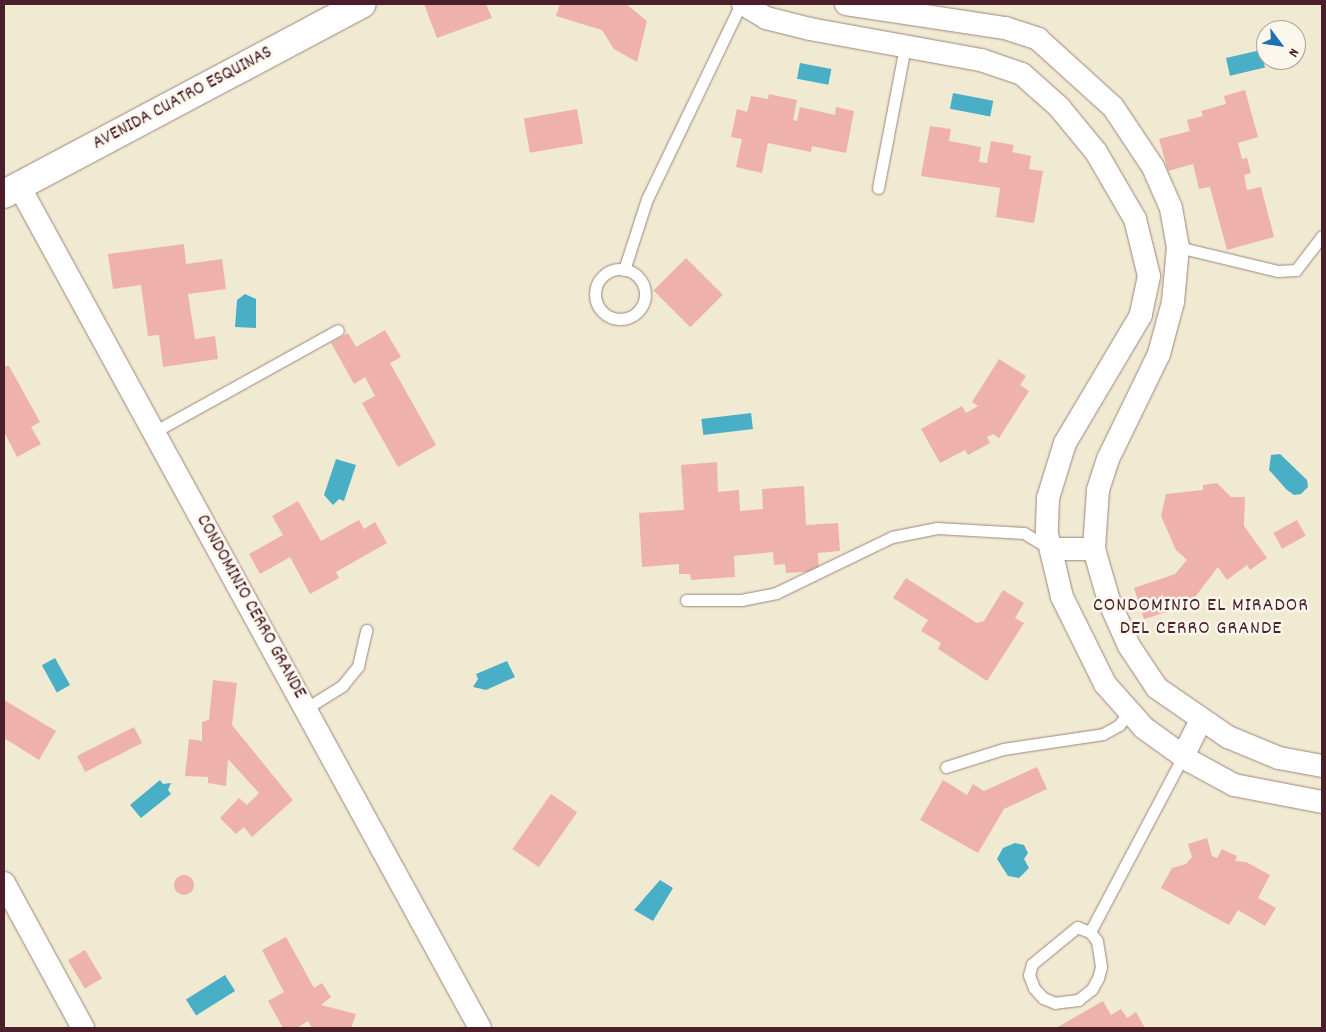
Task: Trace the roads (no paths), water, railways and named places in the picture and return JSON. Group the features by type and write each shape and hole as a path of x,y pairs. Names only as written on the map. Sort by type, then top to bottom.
{"street":[{"name":"AVENIDA CUATRO ESQUINAS","path":"12,190 362,4"},
{"path":"742,4 766,18 981,60 1022,74 1059,108 1096,152 1135,219 1149,276 1141,315 1065,443 1048,498 1047,534 1062,597 1105,684 1144,728 1182,756 1234,785 1322,802"},
{"path":"846,4 1005,28 1038,39 1113,107 1153,167 1171,208 1178,247 1173,302 1159,354 1108,459 1098,490 1094,549 1109,601 1130,646 1157,688 1228,737 1279,758 1322,766"},
{"name":"CONDOMINIO CERRO GRANDE","path":"12,190 154,432 480,1028"},
{"path":"1139,233 1178,247"},
{"path":"1051,549 1094,549"},
{"path":"1182,756 1201,720"},
{"path":"4,883 83,1028"}],"lane":[{"path":"624,270 647,199 742,4"},
{"path":"878,188 905,46"},
{"path":"1178,247 1278,271 1296,270 1322,236"},
{"path":"624,270 639,277 643,284 644,302 634,315 618,319 603,312 596,291 602,277 624,270"},
{"path":"154,432 338,330"},
{"path":"686,600 741,600 776,593 892,537 937,528 1024,533 1051,549"},
{"path":"305,709 342,686 358,666 366,630"},
{"path":"946,767 1003,749 1104,734 1119,725 1129,712"},
{"path":"1090,932 1182,756"},
{"path":"1078,927 1090,932 1097,941 1100,967 1092,989 1078,1000 1067,1003 1043,998 1029,975 1032,964 1078,927"}],"water":[{"path":"1256,51 1256,70 1230,76 1226,58"},
{"path":"800,63 831,69 828,85 797,79"},
{"path":"953,93 993,101 990,117 950,109"},
{"path":"245,294 256,299 256,328 235,327 237,300"},
{"path":"751,413 753,429 703,435 701,419"},
{"path":"1280,454 1307,480 1308,487 1301,494 1294,495 1287,490 1269,470 1271,455"},
{"path":"336,459 356,465 344,501 339,499 333,505 324,495"},
{"path":"55,658 70,685 57,692 42,665"},
{"path":"507,661 515,677 486,690 473,687 478,679 476,674"},
{"path":"160,780 163,784 171,783 168,790 171,794 141,818 130,805"},
{"path":"1015,843 1024,845 1028,853 1024,859 1029,868 1019,878 1008,876 997,859 1003,848"},
{"path":"660,880 673,888 653,921 634,910"},
{"path":"225,975 235,991 196,1015 186,999"}],"district":[{"name":"CONDOMINIO EL MIRADOR DEL CERRO GRANDE","path":"1201,618"}]}
